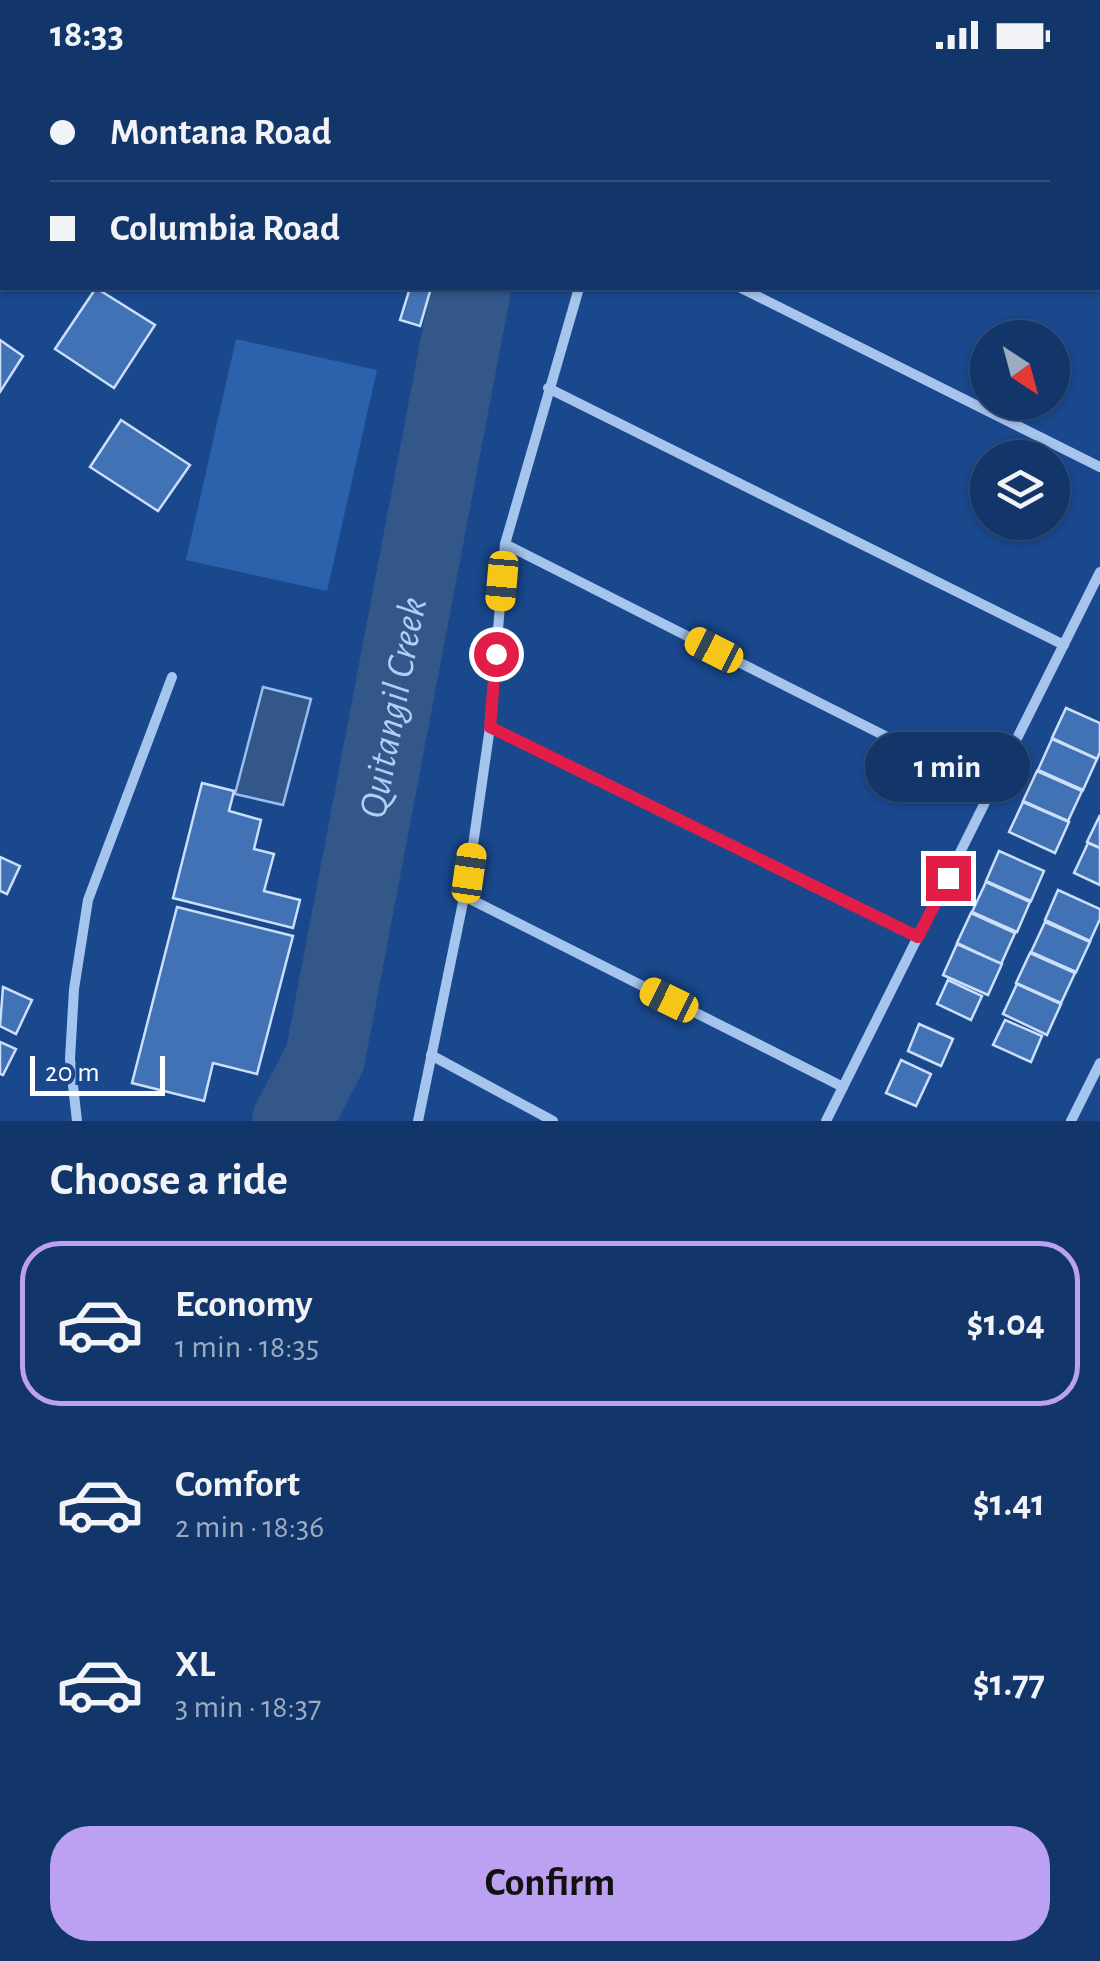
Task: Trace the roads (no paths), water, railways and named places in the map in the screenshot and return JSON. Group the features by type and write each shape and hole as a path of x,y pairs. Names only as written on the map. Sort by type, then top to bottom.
{"street":[{"path":"418,1121 464,896 490,727 506,544 578,290"},
{"path":"746,290 1100,467"},
{"path":"548,388 1064,645"},
{"path":"506,544 992,790"},
{"path":"826,1121 1100,572"},
{"path":"76,1121 70,1059 74,989 88,900 172,677"},
{"path":"490,727 918,937"},
{"path":"464,896 843,1087"},
{"path":"431,1055 554,1121"},
{"path":"1071,1121 1100,1062"}],"waterway":[{"name":"Quitangil Creek","path":"292,1121 325,1058 471,290"}]}
